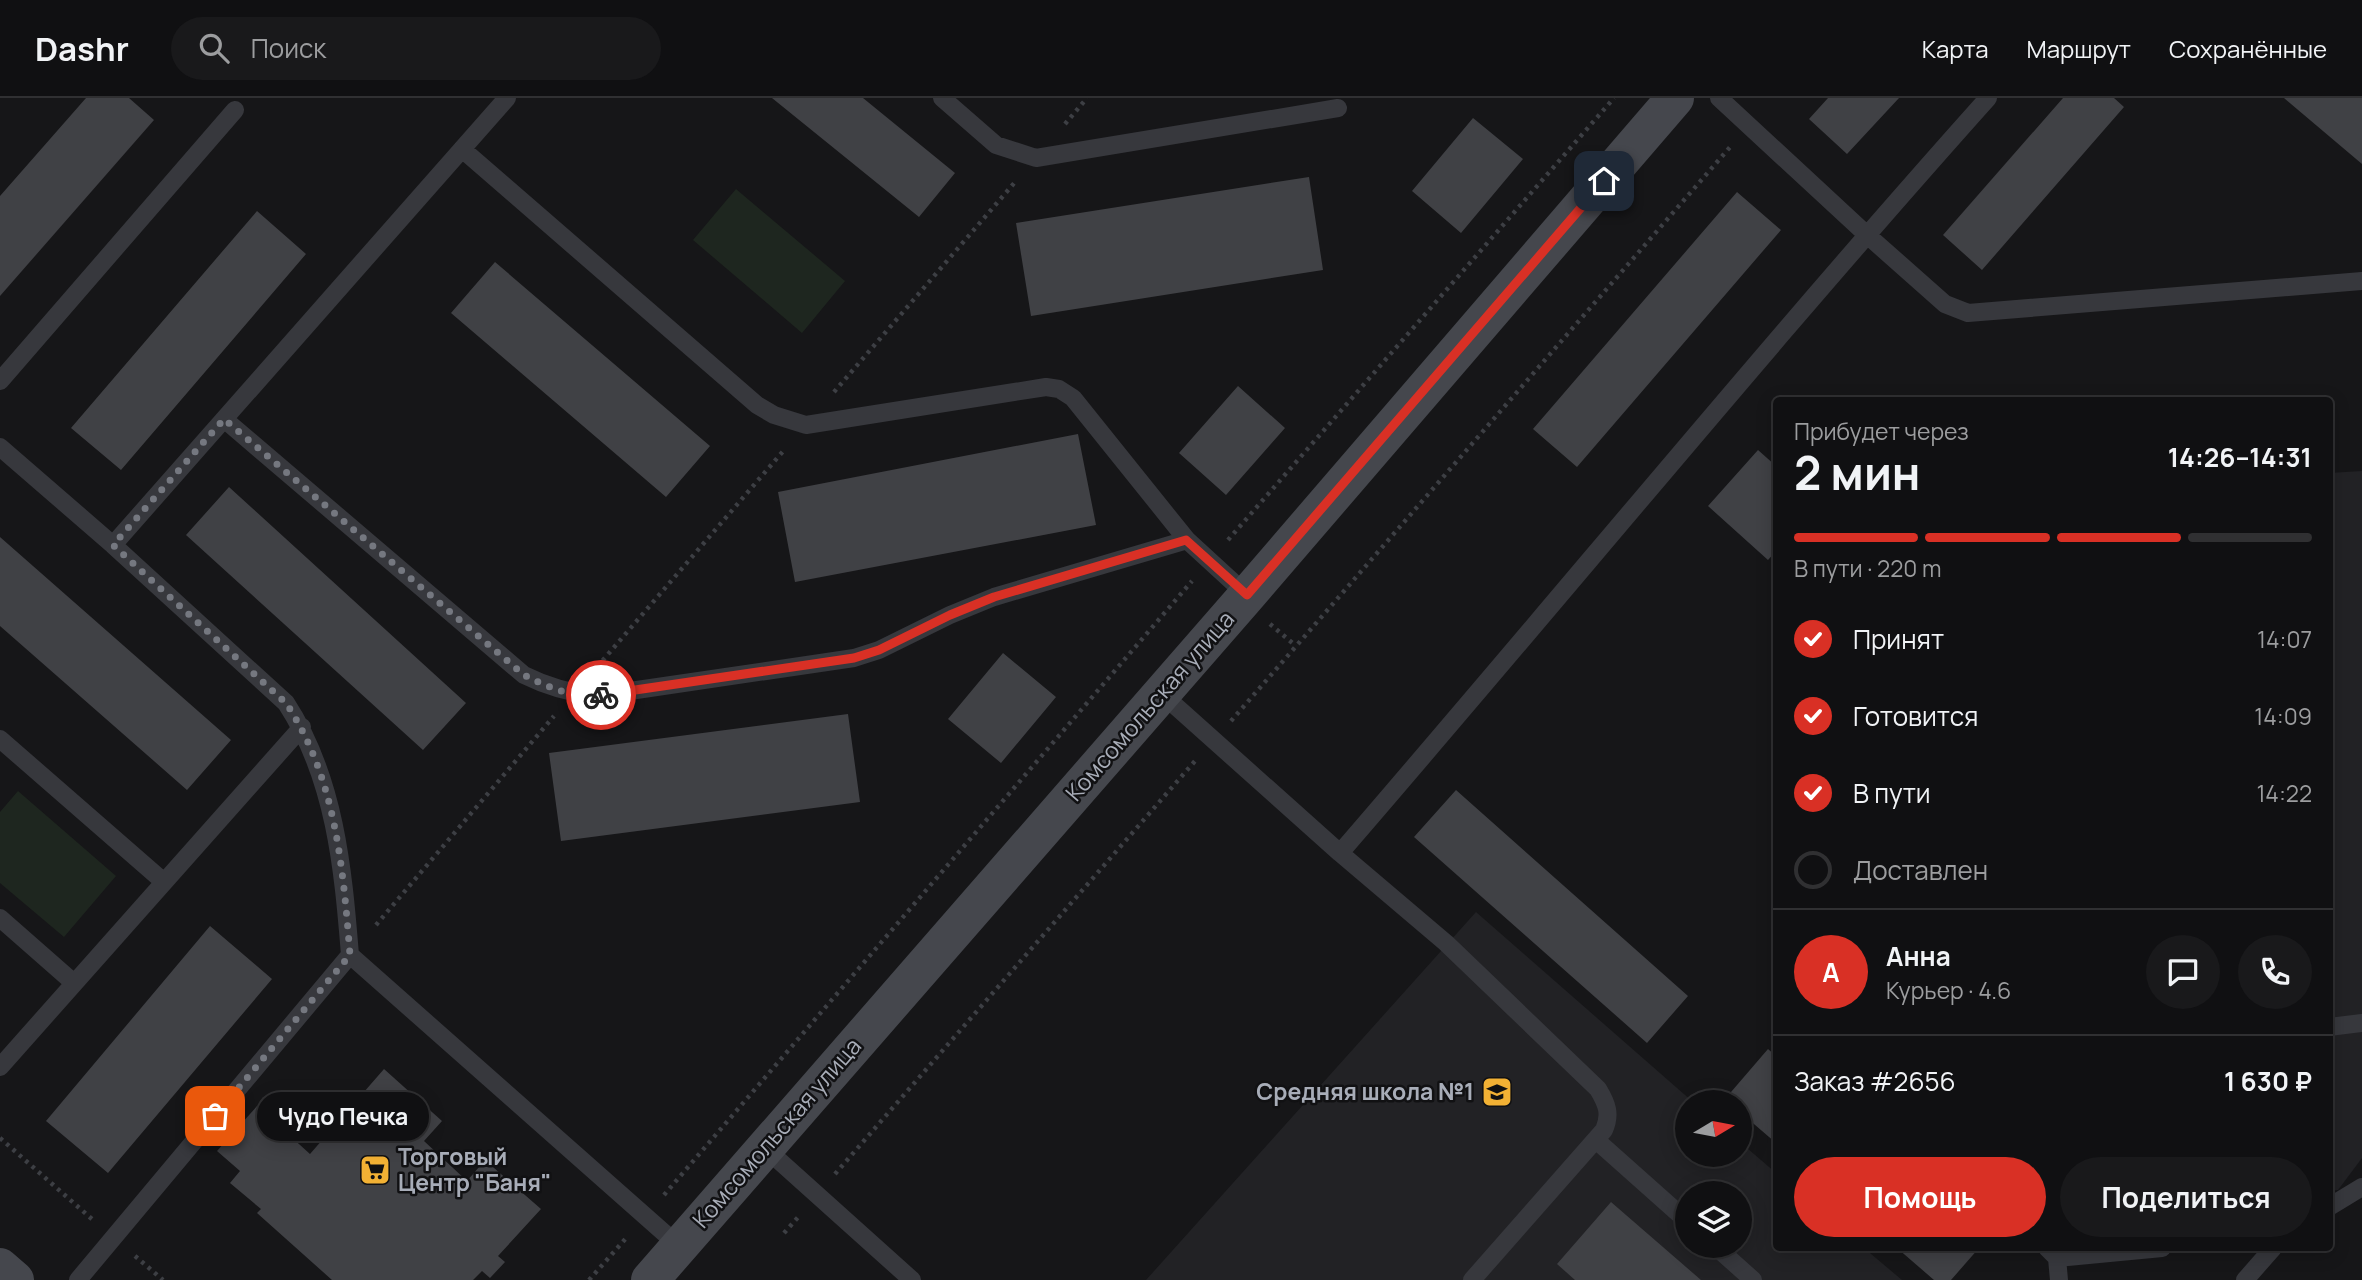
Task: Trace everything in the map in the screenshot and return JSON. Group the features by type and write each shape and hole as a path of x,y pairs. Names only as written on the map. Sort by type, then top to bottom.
{"street":[{"name":"Комсомольская улица","path":"650,1280 1247,595 1675,98"}],"lane":[{"path":"113,545 507,98"},
{"path":"942,98 996,145 1036,158 1339,108"},
{"path":"1719,98 1945,304 1968,313 2362,281"},
{"path":"1340,853 1502,666 1866,234 1988,98"},
{"path":"0,381 235,110"},
{"path":"462,149 757,405 774,415 806,425 1046,387 1059,389 1073,398 1186,540 1247,595"},
{"path":"224,419 524,675 545,686 596,696 854,658 879,650 994,597 1186,540"},
{"path":"0,447 113,545 286,703 302,727 330,804 343,869 350,955 679,1246"},
{"path":"1161,693 1340,853 1446,943 1598,1089 1607,1104 1609,1119 1604,1130 1472,1280"},
{"path":"0,1067 302,727"},
{"path":"0,739 164,883"},
{"path":"0,918 74,983"},
{"path":"78,1280 350,955"},
{"path":"2333,1027 2362,1023"},
{"path":"1596,1140 1675,1210"},
{"path":"765,1148 912,1280"},
{"path":"2333,1205 2362,1187"},
{"path":"2059,1280 2052,1253 2096,1251"},
{"path":"2245,1280 2270,1251"},
{"path":"1728,1258 1753,1280"}],"path":[{"path":"350,955 1087,98"},
{"path":"589,1280 1209,561 1614,98"},
{"path":"784,1233 1748,126"},
{"path":"0,1138 163,1280"}],"shaded area":[{"path":"736,189 845,281 802,333 693,240"},
{"path":"2362,471 2362,1158 2338,1190 2333,1191 2333,473"},
{"path":"18,791 116,876 64,937 0,883 0,812"},
{"name":"Средняя школа №1","path":"1476,912 1679,1090 1675,1090 1675,1167 1752,1167 1752,1152 1773,1170 1773,1251 1868,1251 1902,1280 1146,1280"}],"building":[{"path":"86,98 129,98 154,120 0,296 0,196"},
{"path":"772,98 863,98 955,173 919,217"},
{"path":"1828,98 1899,98 1847,154 1809,119"},
{"path":"2063,98 2114,98 2124,107 1982,270 1943,235"},
{"path":"2284,98 2362,98 2362,164"},
{"path":"1473,118 1523,159 1461,233 1412,191"},
{"path":"1309,177 1323,270 1031,316 1016,223"},
{"path":"1737,192 1781,230 1577,467 1533,429"},
{"path":"257,211 306,254 121,470 71,428"},
{"path":"495,262 710,446 666,497 451,313"},
{"path":"1238,386 1285,428 1226,495 1179,453"},
{"path":"1078,434 1096,525 795,582 778,492"},
{"path":"1758,450 1773,463 1773,554 1768,560 1708,506"},
{"path":"229,487 466,703 423,750 186,535"},
{"path":"0,537 231,740 187,790 0,626"},
{"path":"1003,653 1056,697 1001,763 948,719"},
{"path":"848,714 860,802 561,841 549,753"},
{"path":"1456,790 1688,996 1647,1043 1414,837"},
{"path":"210,926 272,979 108,1173 46,1121"},
{"path":"1768,1049 1773,1053 1773,1140 1752,1122 1752,1090 1733,1090"},
{"name":"Торговый Центр \"Баня\"","path":"384,1069 442,1121 424,1141 467,1181 485,1160 541,1209 498,1256 505,1262 490,1278 482,1271 473,1280 332,1280 257,1213 261,1209 230,1183 240,1171 217,1151 257,1106 310,1154"},
{"path":"1611,1202 1701,1280 1575,1280 1557,1264"},
{"path":"1900,1251 1976,1251 1951,1280 1934,1280"}],"way so far":[{"path":"215,1116 350,955 343,869 327,792 302,727 286,703 113,545 224,419 524,675 545,686 574,693 601,695"}],"place":[{"name":"Средняя школа №1","path":"1497,1092"},
{"name":"Чудо Печка","path":"215,1116"},
{"name":"Торговый Центр \"Баня\"","path":"375,1170"}],"route":[{"path":"601,695 854,658 879,650 994,597 1186,540 1247,595 1604,181"}]}
